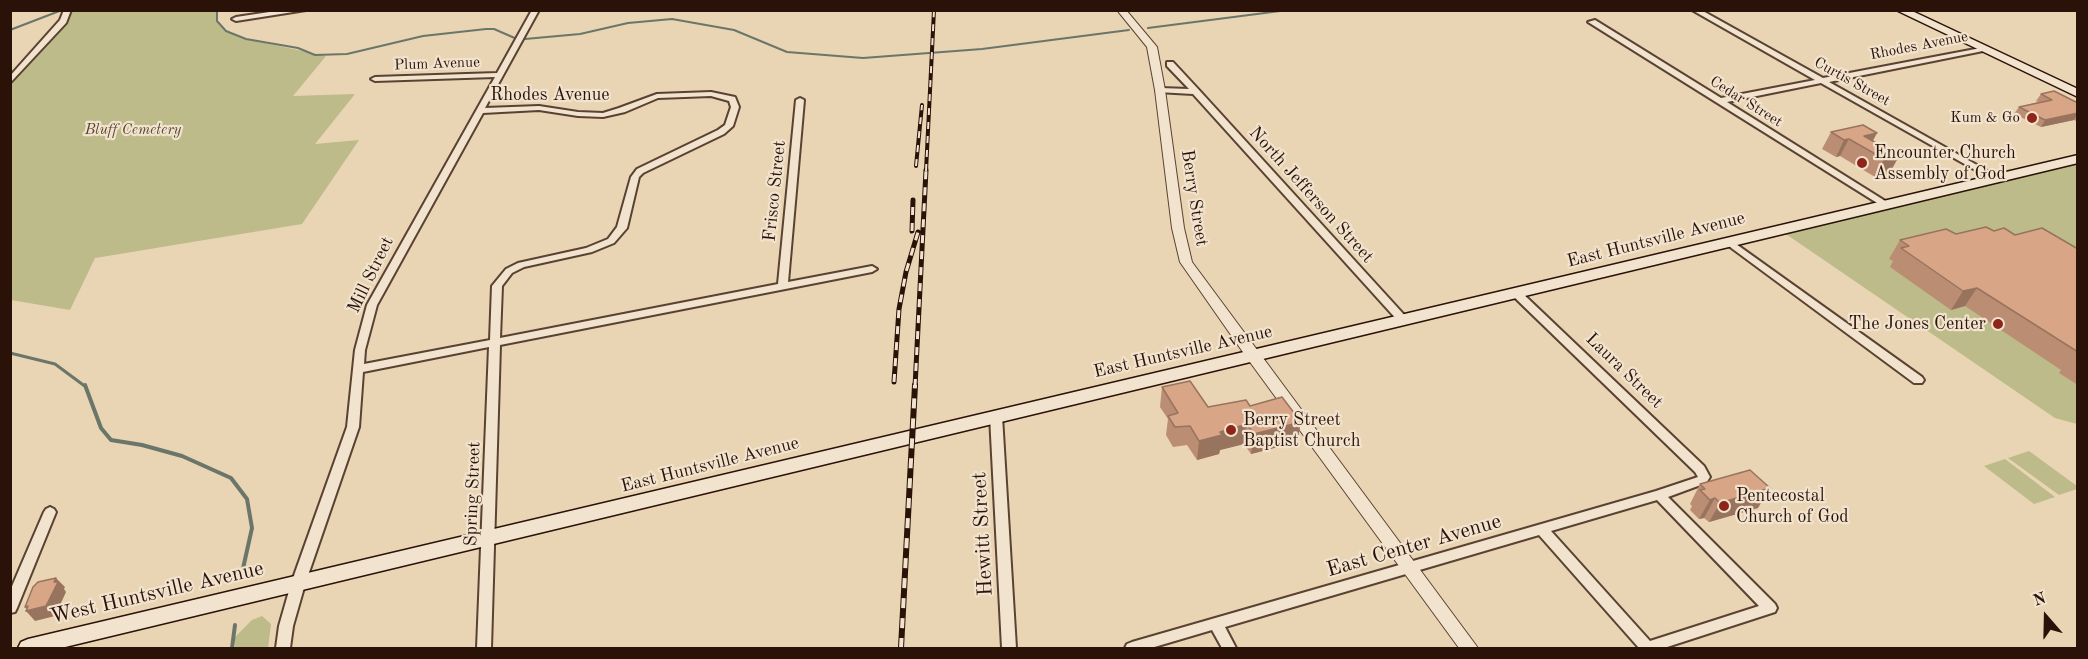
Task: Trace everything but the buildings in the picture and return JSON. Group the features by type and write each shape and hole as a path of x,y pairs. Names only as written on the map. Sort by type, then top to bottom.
{"main road":[{"path":"1901,10 2075,91"},
{"name":"East Huntsville Avenue","path":"298,584 2078,159"},
{"name":"West Huntsville Avenue","path":"28,648 298,584"}],"street":[{"path":"10,81 63,21 68,10"},
{"path":"236,19 303,10"},
{"name":"Mill Street","path":"283,648 286,626 298,584 353,427 360,350 372,305 536,10"},
{"name":"Berry Street","path":"1121,10 1152,47 1160,90 1178,228 1186,262 1469,648"},
{"name":"Curtis Street","path":"1695,10 1996,178"},
{"name":"Cedar Street","path":"1592,22 1885,204"},
{"name":"Rhodes Avenue","path":"1720,101 1983,49"},
{"name":"North Jefferson Street","path":"1170,64 1402,320"},
{"name":"Plum Avenue","path":"375,79 500,75"},
{"path":"1160,90 1196,92"},
{"name":"Rhodes Avenue","path":"480,111 539,108 603,115 657,96 711,94 732,99 735,107 729,126 721,132 640,171 635,177 622,228 611,241 589,250 521,265 502,278 497,286 497,341"},
{"name":"Frisco Street","path":"783,286 800,100"},
{"path":"1729,242 1918,380"},
{"path":"359,369 872,269"},
{"name":"Laura Street","path":"1516,293 1700,469 1704,477"},
{"name":"Spring Street","path":"484,648 497,341"},
{"name":"Hewitt Street","path":"996,416 1009,648"},
{"name":"East Center Avenue","path":"1132,648 1659,495 1698,483 1704,477"},
{"path":"1542,529 1647,648 1770,608 1659,495"},
{"path":"10,608 50,512"},
{"path":"1216,624 1229,648"}],"green space":[{"name":"Bluff Cemetery","path":"68,11 217,11 217,21 226,31 246,39 326,56 293,96 355,94 315,144 359,140 302,224 95,258 70,310 11,300 10,81"},
{"name":"The Jones Center","path":"2077,159 2077,424 2055,418 1780,230"},
{"path":"2029,451 2077,486 2077,489 2059,495 2008,458"},
{"path":"2005,459 2055,497 2034,504 1984,466"},
{"path":"262,616 271,624 268,648 235,648 235,637 252,620"}],"waterway":[{"path":"10,30 62,10"},
{"path":"217,10 217,21 226,31 246,39 298,48 315,55 347,54 423,36 486,29 494,29 517,39"},
{"path":"1148,28 1288,10"},
{"path":"525,39 580,34 628,23 672,19 734,30 787,52 863,58 982,49 1129,30"},
{"path":"10,353 55,364 86,387"},
{"path":"86,387 101,428 111,440 142,445 182,456 231,478 247,499 252,528 242,573"},
{"path":"232,648 235,625"}],"railway":[{"path":"926,171 934,10"},
{"path":"916,166 922,105"},
{"path":"915,387 926,170"},
{"path":"912,231 913,200"},
{"path":"894,382 899,309 906,272 918,232"},
{"path":"901,648 915,385"}],"place":[{"name":"Kum & Go","path":"2032,118"},
{"name":"Encounter Church Assembly of God","path":"1862,163"},
{"name":"The Jones Center","path":"1998,324"},
{"name":"Berry Street Baptist Church","path":"1231,430"},
{"name":"Pentecostal Church of God","path":"1724,506"}]}
